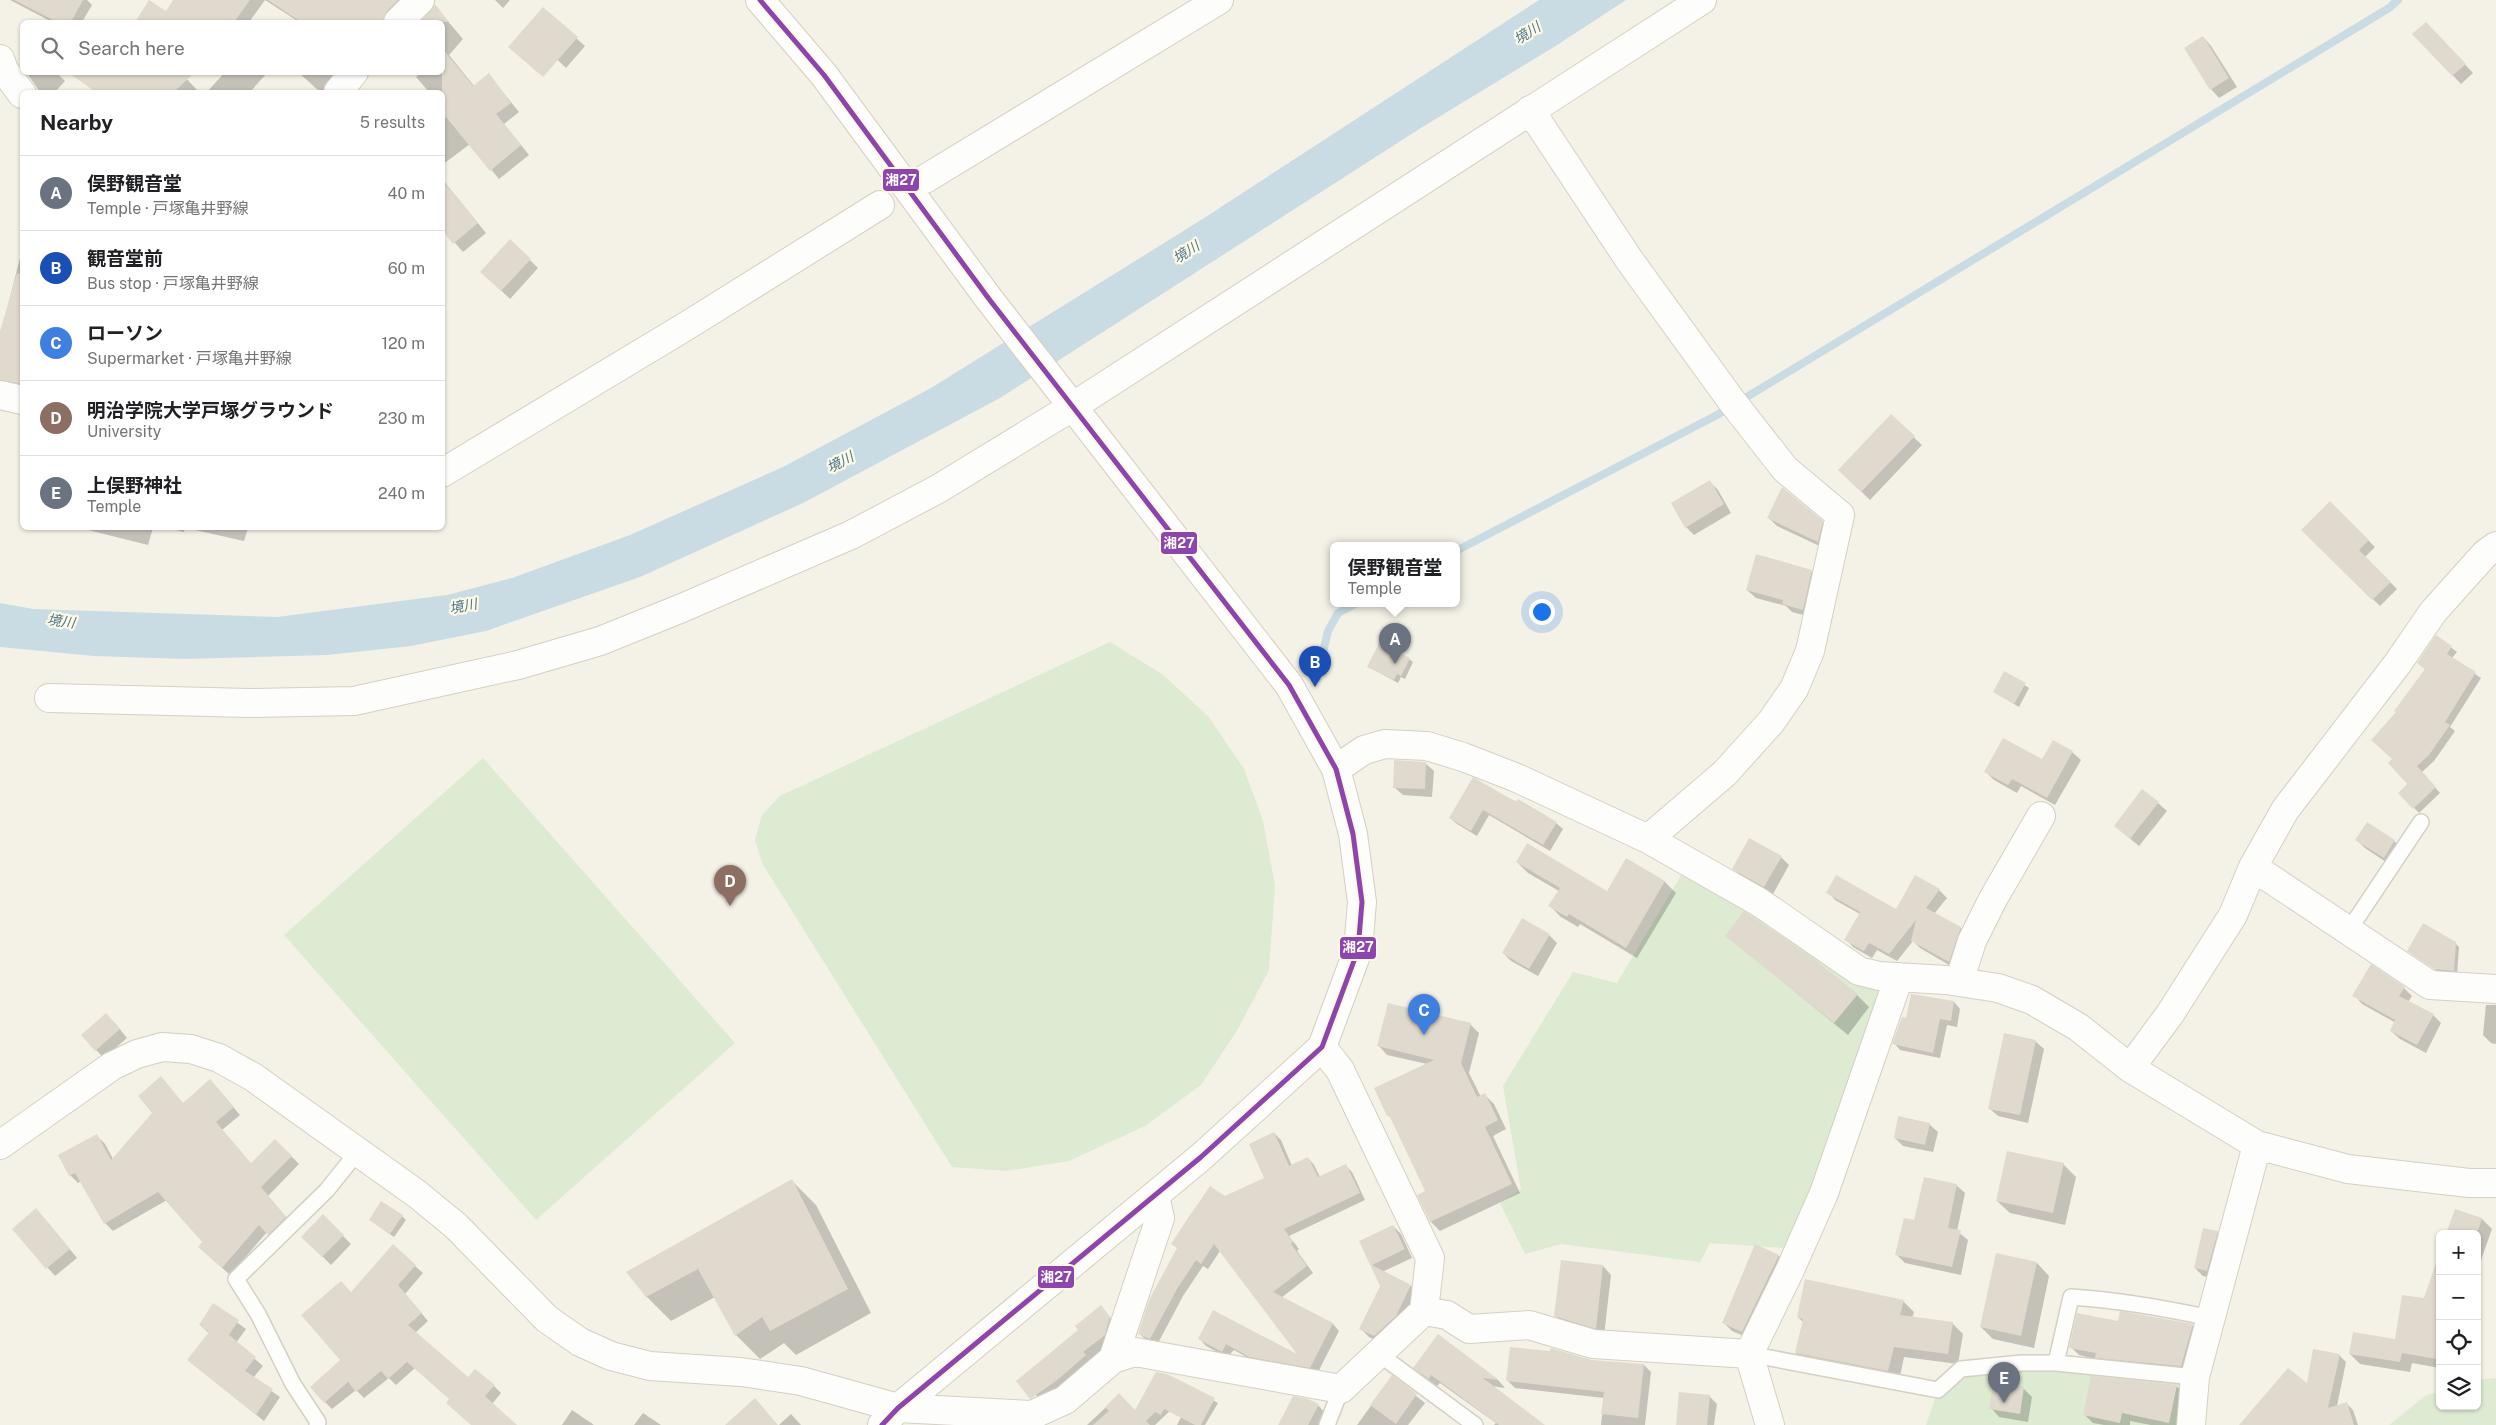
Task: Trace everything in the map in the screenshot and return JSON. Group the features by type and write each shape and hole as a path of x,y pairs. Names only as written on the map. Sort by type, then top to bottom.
{"street":[{"path":"400,20 420,0"},
{"path":"760,0 824,75 1068,402 1290,685 1336,769 1353,834 1362,902 1358,950 1322,1047 1154,1196 890,1416"},
{"path":"925,179 1219,0"},
{"path":"49,698 249,703 354,701 527,662 600,641 851,535 938,489 1068,402 1702,0"},
{"path":"0,59 4,70 20,91"},
{"path":"340,90 352,75"},
{"path":"1530,110 1630,261 1738,409 1785,469 1840,515 1810,651 1794,689 1771,722 1725,773 1648,839"},
{"path":"445,471 688,325 880,205"},
{"path":"0,395 20,400"},
{"path":"2130,1068 2170,1014 2233,915 2253,867 2285,810 2398,663 2433,612 2478,560 2496,546"},
{"path":"1336,769 1364,750 1385,744 1427,746 1517,778 1648,839 1760,902 1859,971 1899,978 1959,982 1998,988 2032,1000 2078,1027 2130,1068 2257,1145 2348,1169 2460,1182 2496,1183"},
{"path":"1959,982 1972,941 1993,899 2041,816"},
{"path":"2253,867 2430,984 2496,989"},
{"path":"1770,1425 1749,1354 1790,1270 1824,1193 1899,978"},
{"path":"0,1145 112,1066 137,1054 162,1047 191,1050 219,1058 253,1077 359,1150 456,1226 547,1319 580,1342 611,1356 650,1366 741,1372 801,1381 890,1416 1034,1420 1065,1400 1113,1359 1135,1352 1341,1389 1424,1311 1430,1258 1340,1070 1322,1047"},
{"path":"2191,1425 2195,1377 2257,1145"},
{"path":"1113,1359 1160,1218 1154,1196"},
{"path":"1424,1311 1447,1315 1469,1329 1529,1325 1593,1344 1749,1354"}],"lane":[{"path":"2349,930 2421,822"},
{"path":"317,1425 318,1422 293,1384 258,1314 236,1279 328,1190 359,1150"},
{"path":"2056,1363 2071,1298 2120,1301 2210,1318"},
{"path":"1379,1354 1475,1425"},
{"path":"1749,1354 1938,1390 1960,1369 2022,1363 2056,1363 2195,1377"},
{"path":"1327,1425 1341,1389"}],"green space":[{"path":"1110,642 1162,674 1208,716 1244,769 1263,821 1275,885 1269,970 1238,1029 1201,1085 1145,1126 1069,1161 1006,1171 952,1167 762,863 755,840 762,815 780,796"},
{"path":"483,758 735,1043 536,1220 284,935"},
{"path":"1689,862 1899,977 1799,1249 1710,1243 1700,1262 1561,1244 1525,1254 1500,1203 1521,1190 1503,1086 1573,972 1617,983"},
{"path":"2022,1363 2195,1377 2191,1425 1926,1425 1938,1390 1961,1369"},
{"path":"2496,1378 2496,1425 2389,1425 2425,1396 2436,1392 2436,1410 2481,1410 2481,1380"}],"water":[{"name":"境川","path":"1539,0 1626,0 1554,47 1424,126 1000,398 803,503 640,577 486,631 411,646 327,655 185,659 94,656 0,647 0,603 33,609 277,617 447,595 512,578 630,535 783,467 931,388 1201,220"}],"building":[{"path":"14,0 83,0 72,20 53,20"},
{"path":"149,0 166,11 173,0 250,0 235,20 136,20"},
{"path":"268,0 398,0 387,11 384,20 298,20"},
{"path":"435,4 449,22 445,22 445,20 422,20"},
{"path":"543,7 578,37 543,77 508,47"},
{"path":"2426,22 2466,64 2452,76 2412,34"},
{"path":"2203,36 2229,78 2210,90 2184,48"},
{"path":"445,52 473,86 489,73 511,103 496,114 521,145 490,171 445,116 445,90 442,90 442,75 445,75"},
{"path":"71,75 192,75 176,90 93,90"},
{"path":"445,184 478,223 453,244 445,234"},
{"path":"510,239 531,259 501,291 480,272"},
{"path":"17,273 20,274 20,384 0,380 0,331"},
{"path":"1891,414 1915,436 1861,492 1838,470"},
{"path":"1710,480 1724,504 1685,528 1671,503"},
{"path":"1782,487 1823,521 1818,542 1767,518"},
{"path":"2330,501 2369,540 2359,550 2391,582 2372,600 2301,530"},
{"path":"1756,554 1812,570 1803,610 1782,604 1783,600 1746,590"},
{"path":"2436,635 2452,646 2447,654 2476,672 2445,722 2450,725 2429,755 2417,766 2436,787 2413,809 2398,793 2407,784 2388,763 2392,759 2371,740 2396,712 2394,711 2425,669 2417,663"},
{"path":"1379,643 1410,658 1401,676 1397,674 1394,680 1367,667"},
{"path":"2004,671 2026,683 2014,704 1993,692"},
{"path":"2003,738 2042,759 2053,740 2073,751 2047,798 2012,779 2008,785 1984,772"},
{"path":"1394,760 1426,762 1425,789 1393,788"},
{"path":"1473,777 1516,802 1518,799 1557,822 1543,845 1483,810 1471,831 1449,818"},
{"path":"2142,789 2159,802 2130,839 2114,826"},
{"path":"2367,822 2395,840 2384,858 2355,840"},
{"path":"1749,838 1782,856 1764,887 1732,869"},
{"path":"1527,843 1607,891 1626,858 1665,881 1626,948 1569,914 1567,917 1548,906 1560,888 1516,862"},
{"path":"1836,875 1896,909 1915,875 1940,889 1926,908 1961,927 1949,962 1911,941 1916,920 1889,954 1869,943 1864,951 1844,940 1860,912 1826,893"},
{"path":"1744,911 1814,959 1858,994 1834,1023 1725,936"},
{"path":"1522,918 1550,934 1529,969 1502,953"},
{"path":"2423,923 2456,942 2454,971 2434,969 2407,951"},
{"path":"2371,964 2405,987 2399,996 2434,1014 2417,1045 2390,1031 2395,1020 2352,996"},
{"path":"1911,994 1954,1001 1951,1021 1940,1019 1933,1053 1892,1044 1902,1017 1906,1018"},
{"path":"1388,1003 1471,1023 1461,1063 1477,1097 1485,1093 1498,1120 1485,1127 1512,1184 1430,1222 1417,1195 1425,1191 1374,1088 1434,1060 1377,1046"},
{"path":"106,1013 120,1029 95,1051 81,1035"},
{"path":"2004,1033 2036,1040 2020,1115 1988,1109"},
{"path":"161,1076 183,1103 210,1079 234,1107 216,1122 251,1163 275,1139 292,1156 261,1187 286,1217 268,1235 259,1225 222,1268 198,1247 202,1242 158,1192 104,1224 75,1173 69,1176 58,1155 97,1134 111,1160 152,1113 138,1096"},
{"path":"1898,1116 1930,1123 1925,1145 1894,1138"},
{"path":"1274,1132 1289,1166 1308,1157 1318,1177 1346,1164 1360,1193 1284,1229 1293,1242 1291,1244 1307,1266 1273,1292 1333,1323 1310,1368 1249,1357 1226,1344 1222,1352 1198,1339 1213,1310 1297,1354 1214,1244 1201,1264 1196,1260 1177,1289 1150,1339 1138,1334 1149,1300 1177,1248 1171,1244 1186,1221 1210,1186 1225,1196 1264,1178 1249,1144"},
{"path":"2007,1151 2064,1163 2053,1213 1996,1201"},
{"path":"1924,1177 1957,1184 1948,1228 1961,1230 1952,1267 1895,1255 1904,1218 1914,1220"},
{"path":"792,1179 848,1289 770,1331 762,1317 735,1336 698,1269 646,1297 626,1272"},
{"path":"381,1201 403,1215 390,1234 369,1220"},
{"path":"36,1208 70,1249 46,1269 12,1229"},
{"path":"2455,1209 2482,1218 2478,1230 2447,1230"},
{"path":"323,1214 344,1235 322,1257 301,1237"},
{"path":"1393,1225 1405,1249 1372,1265 1411,1285 1396,1316 1374,1336 1359,1329 1380,1286 1359,1241"},
{"path":"2203,1228 2218,1231 2207,1271 2194,1268"},
{"path":"393,1244 416,1265 398,1285 422,1313 408,1325 468,1377 475,1369 495,1385 485,1396 517,1425 471,1425 446,1403 449,1399 407,1362 388,1379 381,1371 356,1392 348,1382 324,1403 310,1387 340,1360 301,1315 341,1281 351,1292"},
{"path":"1755,1244 1779,1255 1742,1332 1722,1323"},
{"path":"1996,1253 2037,1262 2021,1336 1980,1327"},
{"path":"1561,1260 1603,1265 1596,1329 1554,1316"},
{"path":"2436,1263 2436,1359 2402,1353 2400,1362 2349,1354 2353,1332 2395,1339 2402,1295 2424,1298"},
{"path":"1805,1279 1904,1300 1900,1315 1953,1322 1948,1354 1894,1347 1888,1371 1795,1353 1803,1319 1797,1317"},
{"path":"213,1303 239,1320 229,1335 256,1357 245,1371 273,1389 256,1415 187,1360 209,1332 199,1325"},
{"path":"1101,1305 1110,1317 1105,1335 1083,1352 1086,1355 1056,1381 1030,1399 1016,1381 1078,1330 1075,1326"},
{"path":"2120,1311 2193,1324 2181,1366 2095,1358 2096,1353 2069,1348 2077,1313 2118,1321"},
{"path":"1438,1334 1499,1380 1483,1378 1545,1425 1499,1425 1431,1375 1429,1379 1413,1368"},
{"path":"1510,1347 1550,1351 1551,1348 1592,1360 1644,1364 1638,1418 1601,1414 1604,1392 1506,1381"},
{"path":"2313,1349 2340,1354 2328,1408 2347,1402 2354,1425 2239,1425 2288,1368 2307,1383"},
{"path":"1156,1372 1167,1374 1215,1398 1201,1425 1195,1425 1164,1409 1161,1415 1155,1412 1146,1421 1150,1425 1093,1425 1109,1411 1105,1407 1119,1393 1135,1410"},
{"path":"1392,1375 1417,1394 1396,1424 1370,1405"},
{"path":"2091,1376 2177,1385 2169,1423 2122,1413 2120,1423 2083,1415"},
{"path":"1994,1382 2024,1387 2020,1414 1989,1409"},
{"path":"1679,1392 1710,1395 1707,1425 1676,1425"},
{"path":"1293,1396 1308,1399 1319,1404 1308,1425 1278,1425"},
{"path":"755,1398 778,1425 725,1425"}],"waterway":[{"path":"1460,549 1717,415 2389,8 2398,0"},
{"path":"1317,678 1328,631 1338,613 1349,607"}],"transit line":[{"name":"湘27","path":"760,0 824,75 989,299 1289,685 1336,769 1353,834 1362,902 1358,950 1322,1047 1201,1157 898,1408 882,1425"}],"place":[{"name":"俣野観音堂","path":"1395,664"},
{"name":"観音堂前","path":"1315,687"},
{"name":"明治学院大学戸塚グラウンド","path":"730,906"},
{"name":"ローソン","path":"1424,1035"},
{"name":"上俣野神社","path":"2004,1403"}]}
